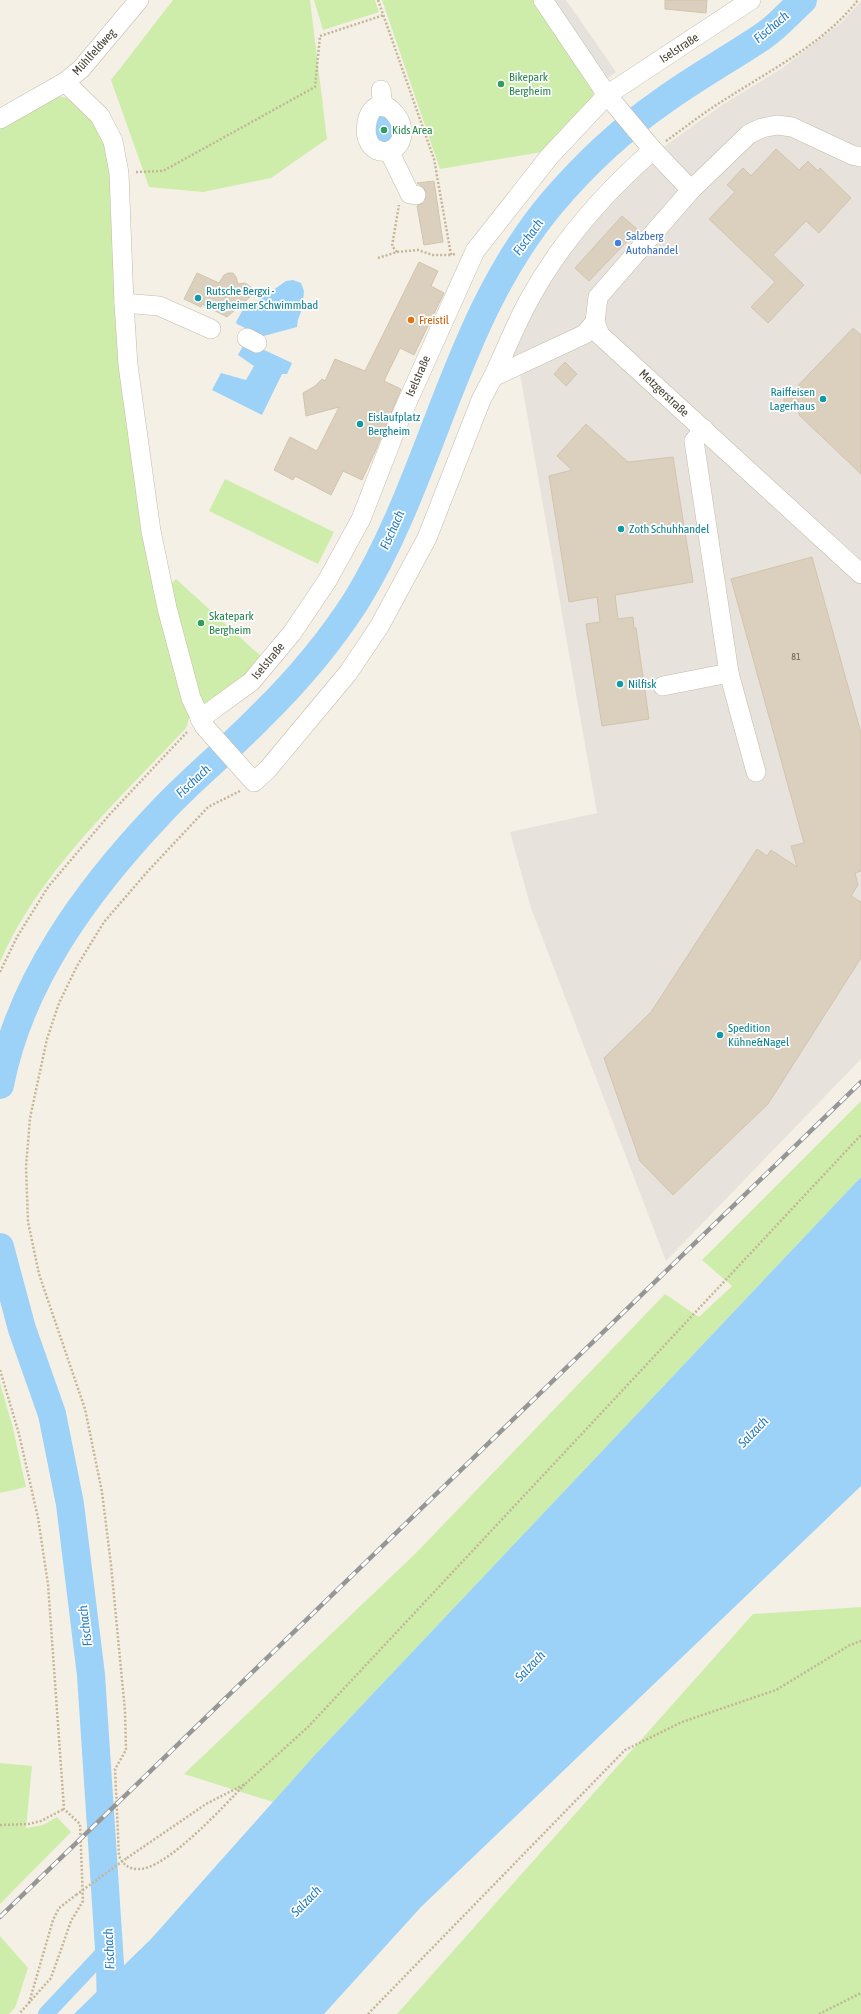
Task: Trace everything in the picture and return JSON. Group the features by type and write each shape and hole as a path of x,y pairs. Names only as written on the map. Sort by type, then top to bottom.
{"street":[{"name":"Mühlfeldweg","path":"0,120 65,82 81,69 139,0"},
{"path":"543,0 607,95 653,150 691,190"},
{"name":"Iselstraße","path":"202,723 250,682 292,633 327,581 361,519 401,416 475,251 549,158 607,95 751,0"},
{"path":"65,82 100,116 113,141 119,173 128,365 151,530 167,608 191,698 202,723 242,771 254,782 268,769 348,673 378,627 427,538 481,400 529,300 559,251 589,214 625,175 653,150"},
{"path":"382,98 395,114 401,125 402,132 399,145 389,151 380,150 371,144 366,127 366,120 382,98"},
{"path":"493,377 585,334 595,322 598,297 691,190 749,134 762,128 777,125 792,127 852,155 861,157"},
{"path":"389,151 410,194 416,195"},
{"path":"124,303 159,306 211,329"},
{"name":"Metzgerstraße","path":"595,322 600,335 861,574"},
{"path":"704,429 694,441 729,673 756,772"},
{"path":"836,551 861,554"},
{"path":"663,686 729,673"}],"path":[{"path":"378,0 434,159 451,255"},
{"path":"653,150 728,97 791,60 846,16 858,0"},
{"path":"119,173 163,171 315,87 320,36 384,15"},
{"path":"397,252 392,246 403,179"},
{"path":"378,258 397,252 418,250 433,255 451,255 475,251"},
{"path":"0,972 16,936 48,887 110,814 202,723"},
{"path":"235,792 208,807 148,871 104,922 77,966 59,1003 47,1039 30,1118 26,1167 28,1222 39,1274 85,1410 102,1492 124,1695 126,1750 114,1770 119,1856 124,1864 131,1868 139,1870 146,1868 178,1851 245,1784 308,1727 861,1135"},
{"path":"0,1370 20,1434 38,1518 48,1584 64,1809 80,1824 83,1901 71,1921 51,1978 19,2014"},
{"path":"368,2014 625,1750 682,1722 776,1690 850,1645 861,1641"},
{"path":"28,2004 53,1920 59,1908 206,1804 245,1784"},
{"path":"0,1825 29,1824 41,1821 64,1809"},
{"path":"819,2014 861,1993"}],"shaded area":[{"path":"540,0 566,0 616,72 598,86"},
{"path":"861,1 861,1059 666,1261 531,908 510,832 597,813 520,374 503,370 551,270 649,159 722,105 784,67 842,22"}],"green space":[{"path":"173,0 310,0 327,139 271,178 203,192 149,187 111,80"},
{"path":"314,0 375,0 379,12 323,30"},
{"name":"Bikepark Bergheim","path":"382,0 535,0 593,90 594,99 548,151 440,169"},
{"path":"59,96 74,100 88,110 108,144 120,304 190,716 186,728 108,809 59,867 17,928 0,962 0,123"},
{"path":"225,479 334,532 318,564 209,511"},
{"name":"Skatepark Bergheim","path":"176,579 263,658 215,704 202,703 167,588"},
{"path":"861,1101 861,1177 313,1757 273,1802 184,1774 415,1554 665,1294 699,1317 732,1286 702,1260"},
{"path":"0,1383 13,1428 26,1487 0,1493"},
{"path":"861,1607 861,2014 397,2014 753,1614"},
{"path":"0,1763 32,1766 26,1828 43,1825 57,1817 71,1832 0,1904"},
{"path":"0,1936 28,1968 15,2008 9,2014 0,2014"}],"water":[{"name":"Kids Area","path":"385,114 396,125 393,141 377,143 373,118"},
{"path":"293,280 301,283 304,291 297,327 260,337 256,352 259,353 262,349 292,363 287,374 282,374 262,415 212,390 221,373 246,380 254,366 238,355 251,331 237,324 236,322 246,304 251,306 286,281"},
{"name":"Salzach","path":"861,1177 861,1486 421,1907 324,2014 74,2014 151,1939 313,1757"}],"building":[{"path":"665,0 707,0 706,13 665,9"},
{"path":"776,149 799,170 808,161 818,171 820,168 851,198 819,233 806,221 773,255 804,285 768,323 751,307 775,282 709,219 735,192 727,185 743,168 751,176"},
{"path":"434,181 443,242 424,245 417,206 425,202 426,192 423,187 417,183"},
{"path":"622,216 638,230 589,281 575,268"},
{"path":"419,262 438,271 431,286 444,293 414,355 400,348 384,381 401,389 362,480 343,471 331,495 295,476 293,480 274,470 290,437 317,451 339,407 306,416 303,393 315,386 322,379 325,381 335,359 365,371"},
{"name":"Rutsche Bergxi - Bergheimer Schwimmbad","path":"197,273 219,283 224,275 233,273 238,284 245,283 251,287 253,292 250,297 227,317 202,304 201,307 184,299"},
{"name":"Raiffeisen Lagerhaus","path":"853,328 861,335 861,474 799,415 799,405 788,405 784,402 784,396 788,392 792,392"},
{"path":"565,362 577,374 566,386 554,374"},
{"name":"Zoth Schuhhandel","path":"586,424 628,462 673,457 693,582 615,595 618,619 633,617 634,628 636,628 649,719 602,726 586,624 600,622 597,597 569,602 549,476 572,470 557,456"},
{"name":"Spedition Kühne&Nagel","path":"812,557 861,733 861,871 855,873 858,885 851,896 861,902 861,958 768,1104 673,1195 640,1161 604,1058 651,1012 757,849 767,856 771,850 797,867 791,846 804,843 731,579"}],"waterway":[{"name":"Fischach","path":"0,1085 10,1047 23,1009 40,974 60,939 82,906 132,843 183,789 272,705 298,677 346,617 383,552 406,502 467,347 491,297 518,249 551,204 590,162 632,124 700,76 768,33 803,0"},
{"name":"Fischach","path":"0,1247 22,1329 52,1414 70,1504 91,1675 110,1964 111,2014"},
{"path":"46,2014 109,1947"}],"railway":[{"path":"0,1917 861,1082"}],"place":[{"name":"Bikepark Bergheim","path":"501,84"},
{"name":"Kids Area","path":"384,130"},
{"name":"Salzberg Autohandel","path":"618,243"},
{"name":"Rutsche Bergxi - Bergheimer Schwimmbad","path":"198,298"},
{"name":"Freistil","path":"411,320"},
{"name":"Raiffeisen Lagerhaus","path":"823,399"},
{"name":"Eislaufplatz Bergheim","path":"360,424"},
{"name":"Zoth Schuhhandel","path":"621,529"},
{"name":"Skatepark Bergheim","path":"201,623"},
{"name":"Nilfisk","path":"620,684"},
{"name":"Spedition Kühne&Nagel","path":"720,1035"}]}
